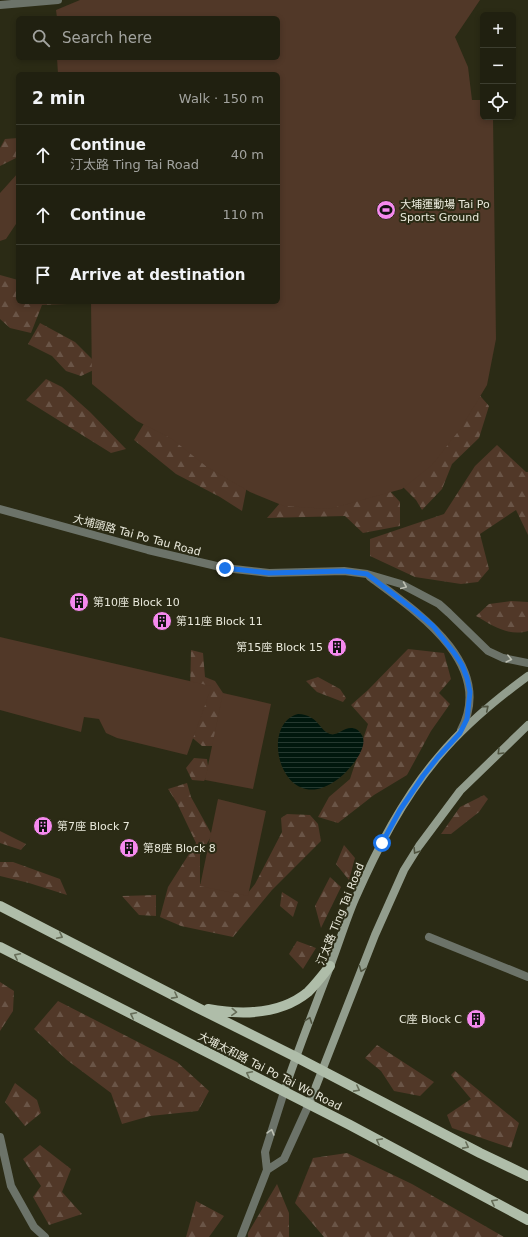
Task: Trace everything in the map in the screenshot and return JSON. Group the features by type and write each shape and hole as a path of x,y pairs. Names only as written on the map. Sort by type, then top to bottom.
{"main road":[{"name":"汀太路 Ting Tai Road","path":"284,1092 354,900 400,810 423,776 460,733 481,712 528,676"},
{"path":"309,1104 375,935 404,870 419,846 460,791 528,725"},
{"path":"0,906 480,1153 528,1176"},
{"name":"大埔太和路 Tai Po Tai Wo Road","path":"0,947 309,1104 528,1220"},
{"path":"196,1007 239,1013 278,1008 294,1001 308,992 330,966"}],"street":[{"path":"0,5 58,0"},
{"name":"大埔頭路 Tai Po Tau Road","path":"0,509 148,550 225,568 269,573 344,571 367,574 401,584 439,604 488,651 503,658 528,663"},
{"path":"367,574 433,626 462,665 470,692 467,719 460,733"},
{"path":"428,937 528,977"},
{"path":"241,1237 267,1170 265,1152 284,1092"},
{"path":"267,1170 284,1159 309,1104"},
{"path":"0,1137 11,1186 34,1226 45,1237"}],"green space":[{"name":"大埔運動場 Tai Po Sports Ground","path":"80,0 480,0 455,37 468,67 472,100 480,100 480,120 493,120 496,339 487,385 461,428 432,465 402,489 329,509 284,506 250,492 207,467 172,439 137,421 92,384 91,304 280,304 280,72 58,72 57,60 280,60 280,16 57,16 56,10"},
{"path":"16,138 16,158 0,166 0,148 5,139"},
{"path":"16,175 16,224 6,239 0,241 0,193"},
{"path":"0,275 16,279 16,304 67,304 42,305 31,333 10,328 0,319"},
{"path":"40,323 75,342 100,367 81,376 66,371 52,356 28,344"},
{"path":"46,379 62,387 90,412 126,449 111,453 26,400"},
{"path":"476,391 489,406 479,438 452,464 442,489 422,510 416,500 400,484"},
{"path":"148,417 248,481 242,511 220,497 176,474 134,440"},
{"path":"497,445 526,472 528,472 528,535 516,510 480,534 489,569 478,582 461,584 415,577 370,556 370,539 444,514 475,466"},
{"path":"389,490 400,502 400,526 363,533 345,516 267,518 287,495"},
{"path":"511,601 528,602 528,631 514,632 500,629 476,616 489,604"},
{"path":"0,637 211,686 187,755 117,738 106,733 99,719 84,717 81,732 0,710"},
{"path":"408,649 444,653 451,679 439,693 450,704 431,731 407,775 374,795 338,823 318,817 329,797 350,779 368,724 351,705 368,690"},
{"path":"191,650 203,653 205,677 215,681 225,696 215,746 202,746 189,735"},
{"path":"318,677 340,689 346,698 343,702 317,692 306,681"},
{"path":"223,693 271,704 253,789 205,780"},
{"path":"194,758 207,759 209,773 204,781 192,780 186,768"},
{"path":"187,783 191,797 212,835 200,855 200,884 247,894 255,884 282,832 281,818 287,814 310,815 318,824 321,841 272,890 233,937 181,926 160,917 168,887 196,843 177,803 168,789"},
{"path":"484,795 488,799 479,812 451,834 441,834 460,807"},
{"path":"218,799 266,811 248,896 200,886"},
{"path":"0,831 26,844 21,850 0,843"},
{"path":"344,845 355,858 349,880 336,864"},
{"path":"0,862 13,862 60,879 67,895 0,876"},
{"path":"330,877 341,887 321,928 315,906"},
{"path":"282,892 298,902 293,917 280,906"},
{"path":"156,895 156,916 139,915 122,896"},
{"path":"297,941 316,948 303,969 289,954"},
{"path":"0,982 14,991 13,1011 0,1031"},
{"path":"58,1001 177,1062 209,1091 198,1111 150,1116 122,1124 111,1093 67,1060 34,1029"},
{"path":"377,1045 434,1082 420,1096 394,1091 381,1071 365,1058"},
{"path":"455,1071 519,1123 511,1148 452,1128 447,1115 471,1099 451,1075"},
{"path":"15,1083 37,1100 41,1113 25,1126 5,1102"},
{"path":"40,1145 71,1169 62,1192 82,1214 49,1225 33,1197 41,1186 23,1159"},
{"path":"347,1153 412,1184 504,1237 324,1237 295,1203 313,1158"},
{"path":"277,1184 289,1213 289,1237 248,1237 248,1233"},
{"path":"196,1201 224,1216 209,1237 186,1237"}],"shaded area":[{"path":"298,714 311,718 327,733 336,734 348,728 352,728 359,731 363,739 361,752 347,771 338,779 319,789 303,788 290,780 282,766 278,750 279,735 286,722"}],"place":[{"name":"大埔運動場 Tai Po Sports Ground","path":"386,210"},
{"name":"第10座 Block 10","path":"79,602"},
{"name":"第11座 Block 11","path":"162,621"},
{"name":"第15座 Block 15","path":"337,647"},
{"name":"第7座 Block 7","path":"43,826"},
{"name":"第8座 Block 8","path":"129,848"},
{"name":"C座 Block C","path":"476,1019"}],"route":[{"path":"225,568 269,573 344,571 367,574 433,626 462,665 470,692 467,719 460,733 423,776 400,810 382,843"}]}
